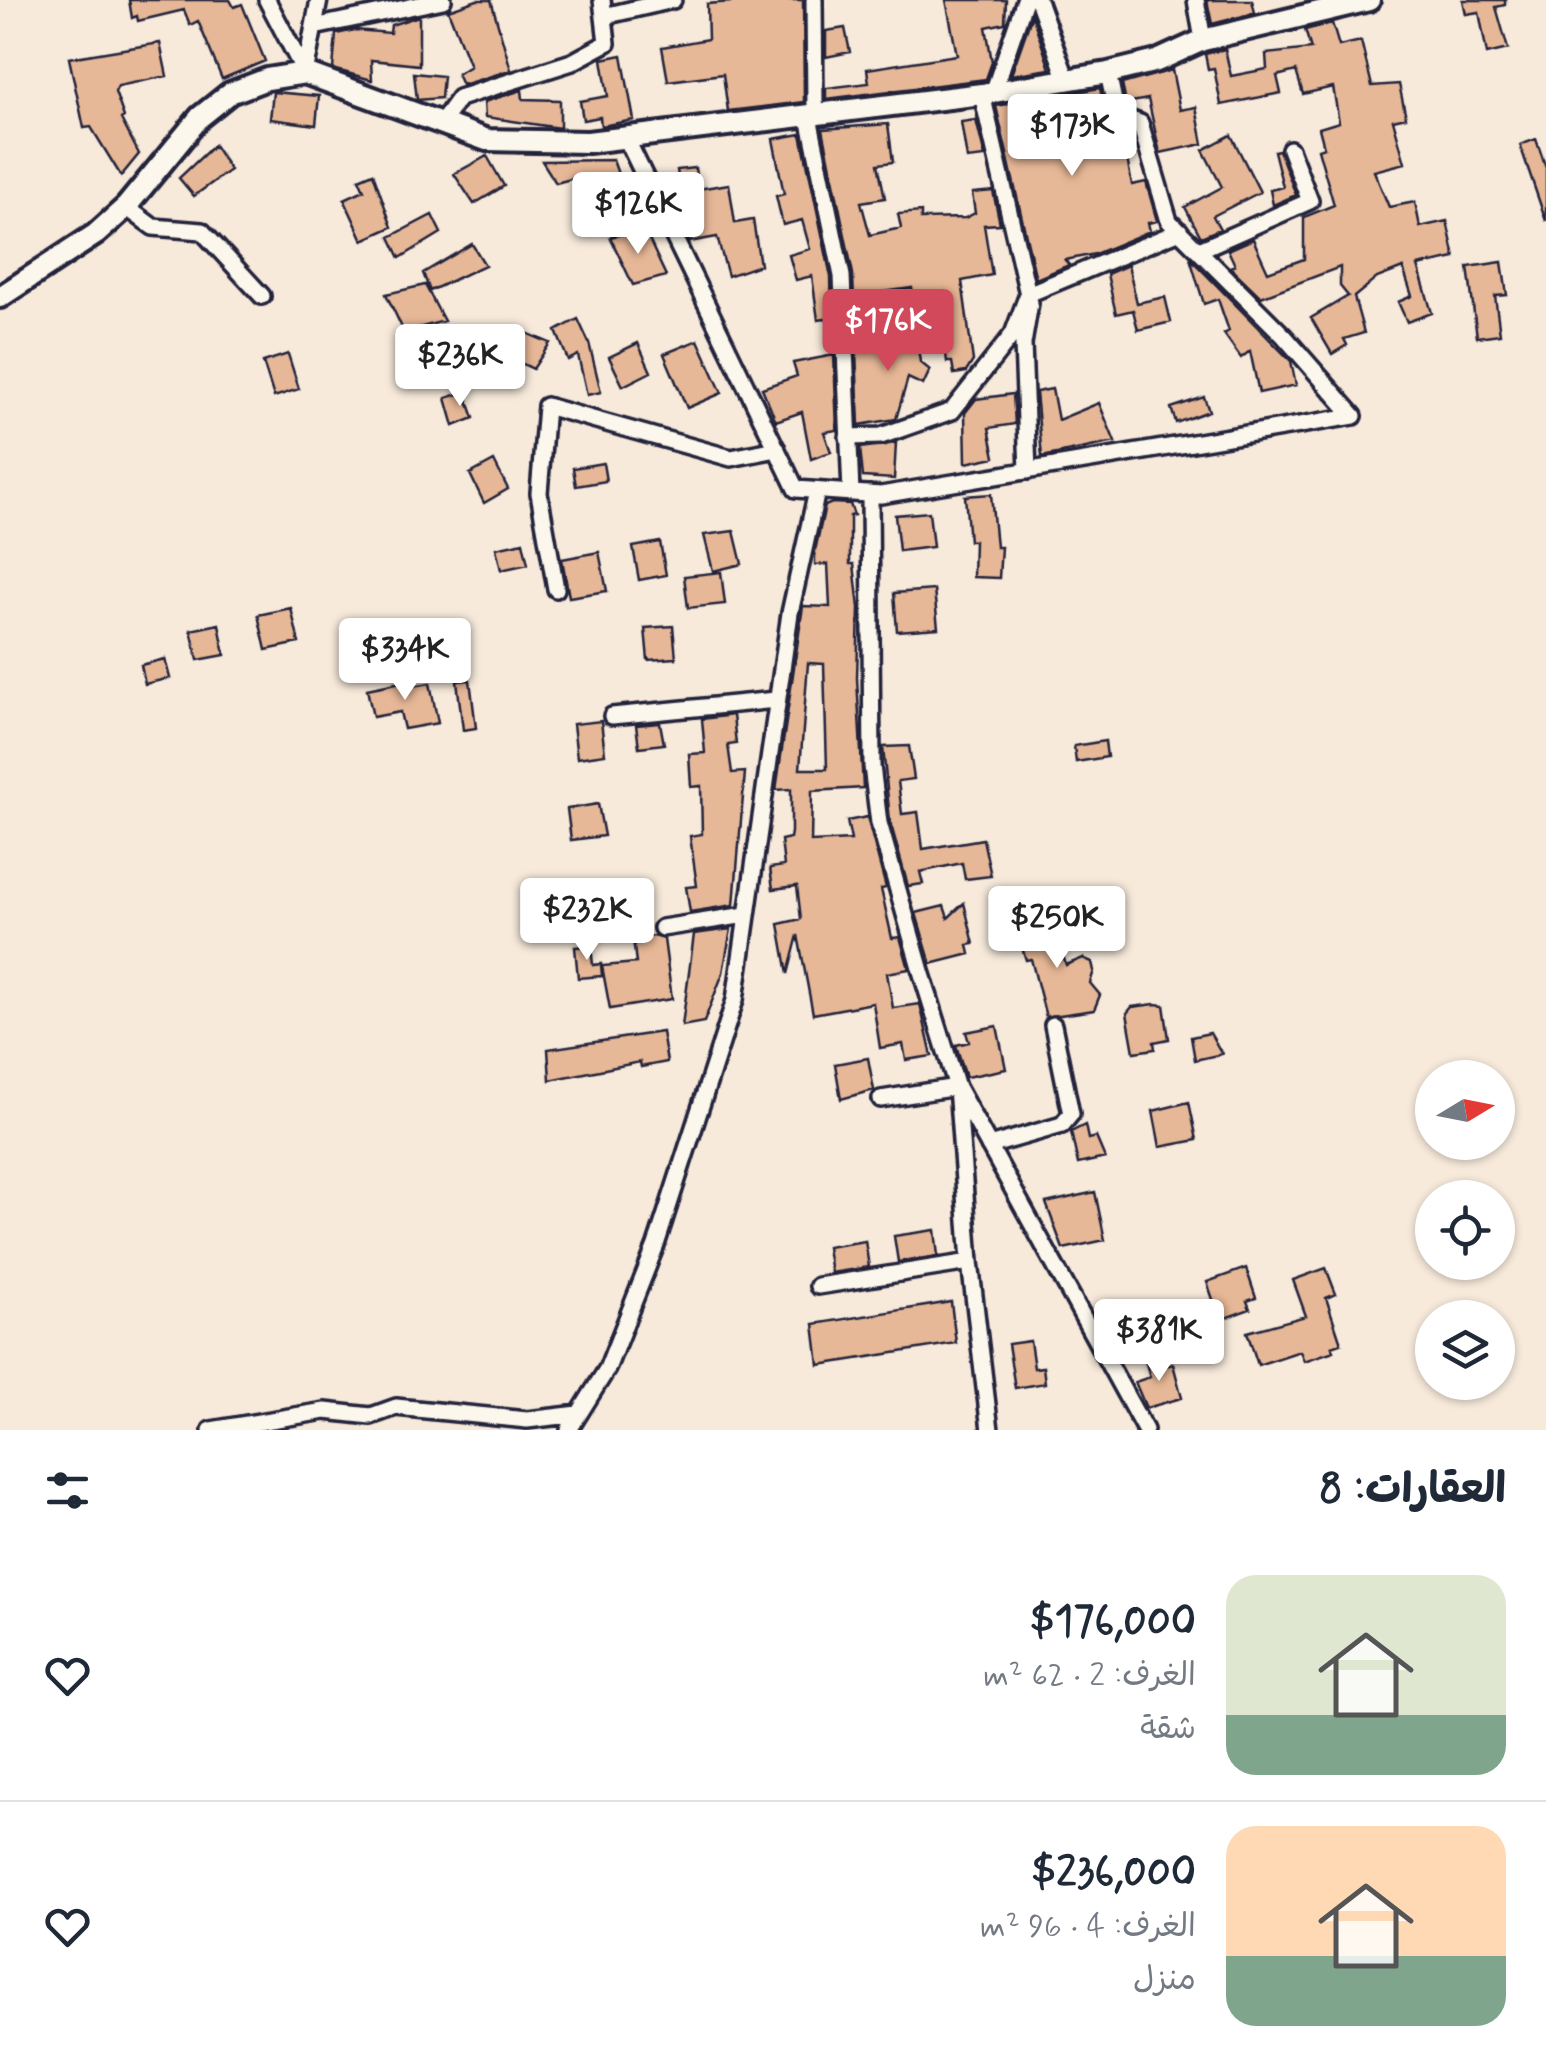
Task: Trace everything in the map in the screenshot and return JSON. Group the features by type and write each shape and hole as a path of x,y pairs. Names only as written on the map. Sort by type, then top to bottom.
{"street":[{"path":"266,0 305,72"},
{"path":"305,72 318,0"},
{"path":"314,27 443,0"},
{"path":"440,124 459,98 572,62 607,42 603,8 673,0"},
{"path":"814,0 815,107 809,117 842,276 851,493"},
{"path":"1025,0 987,94 1028,294 1023,344 1028,471"},
{"path":"1038,0 1067,80"},
{"path":"1196,0 1203,40"},
{"path":"0,296 96,234 126,206 200,117 230,94 266,78 305,72 488,140 588,142 987,94 1108,73 1157,61 1203,40 1368,0"},
{"path":"626,138 796,489 870,494 1354,416 1284,336 1169,221 1140,122 1118,115 1108,73"},
{"path":"1199,250 1310,202 1290,149"},
{"path":"126,206 153,227 202,232 262,296"},
{"path":"848,437 881,436 952,411 1012,334 1028,294 1180,231"},
{"path":"556,588 539,493 546,406 731,458 777,450"},
{"path":"569,1430 606,1369 656,1245 736,1000 776,700 790,613 818,490"},
{"path":"870,494 872,766 879,823 957,1087 1145,1430"},
{"path":"612,716 776,700"},
{"path":"662,928 746,915"},
{"path":"989,1146 1062,1125 1070,1114 1053,1025"},
{"path":"881,1099 957,1087"},
{"path":"957,1087 970,1262 990,1430"},
{"path":"818,1286 970,1262"},
{"path":"212,1430 325,1411 371,1416 396,1407 527,1420 579,1414"}],"building":[{"path":"129,0 230,0 234,7 242,4 265,61 222,79 198,21 190,25 184,10 138,21 137,16 132,18"},
{"path":"477,0 491,0 511,70 462,85 457,74 470,66 448,10"},
{"path":"803,0 804,102 728,111 723,74 668,81 662,47 708,39 707,4"},
{"path":"946,0 1006,0 1005,23 986,27 992,62 986,79 826,99 826,88 869,83 867,69 957,55"},
{"path":"1207,0 1252,0 1255,13 1212,24"},
{"path":"1463,0 1505,0 1505,5 1496,7 1508,49 1487,54 1479,12 1466,14"},
{"path":"1032,15 1050,69 1011,75"},
{"path":"419,16 419,65 371,60 372,80 333,69 336,34 355,30 390,33 391,25"},
{"path":"1332,23 1339,46 1361,41 1372,86 1399,84 1406,117 1393,120 1405,163 1374,171 1389,207 1415,202 1420,227 1447,221 1455,258 1418,266 1432,313 1407,322 1398,302 1412,296 1403,268 1377,278 1354,297 1364,333 1344,339 1347,345 1332,354 1311,318 1348,296 1340,286 1340,267 1261,297 1230,267 1235,265 1228,250 1253,239 1268,272 1304,259 1304,217 1334,205 1318,149 1324,147 1319,128 1339,122 1333,87 1303,94 1296,71 1277,76 1281,93 1221,105 1214,68 1208,69 1205,54 1225,49 1231,76 1267,69 1266,54 1311,49 1305,30"},
{"path":"845,28 850,52 826,57 826,31"},
{"path":"160,43 167,76 118,86 115,92 124,117 121,119 139,154 121,176 91,127 84,128 69,58"},
{"path":"622,55 634,120 601,126 600,117 583,120 580,101 608,96 602,59"},
{"path":"1172,70 1180,110 1196,107 1203,144 1160,153 1148,99 1126,103 1122,84"},
{"path":"414,73 443,76 441,98 417,100"},
{"path":"1100,88 1106,118 1122,132 1132,185 1146,182 1157,221 1148,223 1150,231 1095,254 1065,260 1069,265 1036,279 996,106"},
{"path":"522,90 523,99 560,100 560,128 485,117 484,102"},
{"path":"273,92 319,96 316,125 270,119"},
{"path":"976,120 985,157 967,159 961,122"},
{"path":"888,124 893,162 878,164 885,198 861,202 870,235 901,228 898,214 921,212 921,219 965,218 975,213 972,193 993,191 1000,224 984,225 992,275 962,281 973,361 966,372 954,374 952,362 947,362 938,292 913,295 912,288 875,293 873,304 854,301 853,274 823,129"},
{"path":"801,134 831,277 832,318 818,320 812,276 796,280 789,255 810,249 802,220 783,225 776,196 784,194 773,139"},
{"path":"1231,135 1260,192 1213,216 1220,229 1201,237 1185,207 1222,187 1203,150"},
{"path":"1536,139 1546,168 1546,221 1520,145"},
{"path":"214,145 230,170 194,196 179,178"},
{"path":"1279,150 1296,195 1273,205 1270,190 1283,187 1274,151"},
{"path":"487,156 504,186 474,204 454,174"},
{"path":"613,160 618,174 602,176 605,190 591,192 582,176 556,183 542,161"},
{"path":"695,168 698,189 729,184 735,223 753,220 760,265 728,276 717,237 689,242 677,170"},
{"path":"373,173 392,227 363,240 344,199 364,190 359,179"},
{"path":"432,215 441,233 400,258 390,237"},
{"path":"644,229 666,276 633,285 610,237"},
{"path":"472,244 485,265 430,291 423,273"},
{"path":"1190,258 1291,361 1296,385 1259,393 1250,351 1241,358 1224,334 1229,331 1218,299 1204,304"},
{"path":"1502,262 1507,295 1495,296 1500,334 1477,337 1468,267"},
{"path":"1128,265 1137,303 1165,297 1171,322 1138,330 1133,310 1116,314 1107,274"},
{"path":"425,285 444,321 404,332 386,294"},
{"path":"578,319 589,343 601,392 587,395 578,355 568,360 556,331"},
{"path":"914,320 920,362 930,370 923,385 908,378 896,419 859,425 856,350 890,347 892,323"},
{"path":"517,329 550,343 533,369 508,357"},
{"path":"698,340 722,393 687,408 664,354"},
{"path":"638,343 651,372 623,386 609,357"},
{"path":"288,354 299,389 274,397 263,362"},
{"path":"834,355 837,430 824,432 831,452 811,459 802,412 776,421 762,388 797,376 793,363"},
{"path":"1052,389 1058,420 1099,403 1115,442 1042,457 1036,392"},
{"path":"465,392 474,418 454,426 446,398"},
{"path":"1013,394 1015,424 989,428 995,457 966,463 965,413 976,399"},
{"path":"1204,397 1209,411 1176,423 1171,408"},
{"path":"896,443 894,479 863,477 860,448"},
{"path":"494,461 508,489 484,503 470,474"},
{"path":"603,463 606,481 576,486 573,468"},
{"path":"991,494 996,547 1001,547 999,578 973,577 974,541 969,541 965,496"},
{"path":"850,504 854,515 850,516 850,564 854,564 859,608 857,678 863,788 812,791 811,842 851,840 847,821 867,817 886,888 881,889 892,938 900,937 909,969 887,973 893,1008 920,1004 932,1056 906,1060 903,1044 880,1048 873,1003 813,1014 798,935 788,974 779,924 801,919 797,886 773,889 770,868 784,866 781,840 790,838 791,832 791,789 776,790 803,606 830,607 828,564 815,565 825,506","holes":["808,663 824,664 827,769 800,769"]},
{"path":"929,512 933,547 899,551 895,515"},
{"path":"734,531 742,564 713,571 704,535"},
{"path":"523,542 528,564 501,570 496,548"},
{"path":"660,542 666,575 639,580 633,547"},
{"path":"599,552 607,591 569,597 562,559"},
{"path":"721,572 725,604 688,608 684,576"},
{"path":"934,590 938,628 897,631 894,593"},
{"path":"291,608 299,643 266,650 258,615"},
{"path":"219,624 225,655 198,660 191,630"},
{"path":"673,626 676,658 648,660 645,628"},
{"path":"165,659 170,678 145,684 141,665"},
{"path":"470,680 476,728 463,730 457,681"},
{"path":"406,681 407,687 430,683 438,723 404,729 400,712 373,717 367,689"},
{"path":"733,715 736,744 728,745 732,773 745,772 734,905 690,912 686,887 697,886 690,836 702,834 701,786 691,787 689,754 705,753 702,719"},
{"path":"601,721 605,754 577,758 573,724"},
{"path":"660,723 664,744 639,747 636,725"},
{"path":"1105,741 1107,757 1076,762 1074,746"},
{"path":"909,746 914,779 898,781 902,814 918,812 923,849 983,839 991,876 965,879 962,863 920,872 923,884 908,886 890,821 883,747"},
{"path":"598,804 604,836 571,840 567,809"},
{"path":"964,903 974,944 968,945 970,954 931,964 916,913 944,906 948,918"},
{"path":"1050,915 1066,965 1083,958 1092,962 1090,983 1100,995 1094,1010 1046,1017 1031,959 1026,960 1015,926"},
{"path":"731,929 723,973 704,1022 682,1026 694,934"},
{"path":"633,939 664,939 672,999 610,1009 602,966 636,963"},
{"path":"591,946 593,965 601,964 602,976 578,978 575,947"},
{"path":"1164,1005 1169,1039 1154,1042 1155,1049 1134,1052 1127,1013 1132,1007"},
{"path":"997,1026 1006,1069 966,1077 956,1045 969,1042 966,1032"},
{"path":"662,1032 667,1062 641,1067 640,1062 550,1080 548,1049"},
{"path":"1210,1033 1222,1054 1195,1060 1191,1037"},
{"path":"868,1058 874,1090 841,1099 835,1064"},
{"path":"1189,1102 1197,1140 1160,1147 1153,1111"},
{"path":"1085,1125 1088,1139 1096,1137 1105,1158 1078,1164 1071,1132"},
{"path":"1095,1192 1105,1240 1063,1249 1046,1203"},
{"path":"935,1230 938,1256 898,1262 894,1236"},
{"path":"865,1241 869,1267 831,1273 827,1247"},
{"path":"1246,1268 1256,1298 1247,1301 1250,1309 1220,1320 1207,1282"},
{"path":"1326,1268 1336,1294 1326,1298 1341,1343 1332,1346 1334,1351 1304,1361 1300,1351 1258,1365 1247,1332 1306,1316 1293,1280"},
{"path":"951,1302 956,1343 819,1365 814,1324"},
{"path":"1030,1341 1034,1368 1043,1367 1045,1383 1015,1388 1008,1344"},
{"path":"1162,1355 1165,1366 1173,1364 1182,1398 1146,1408 1135,1382 1150,1377 1145,1360"}]}
